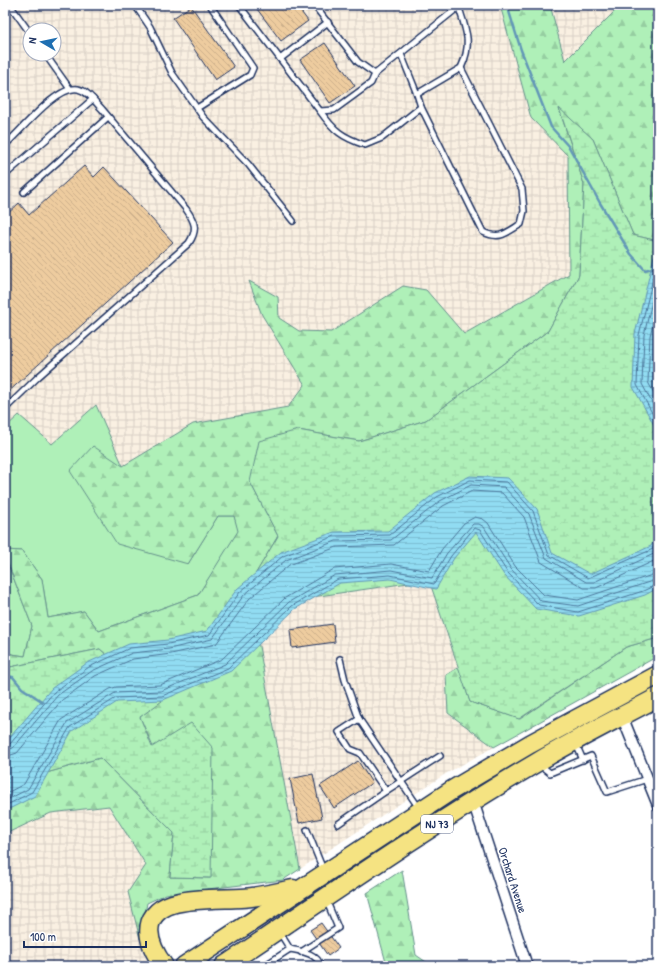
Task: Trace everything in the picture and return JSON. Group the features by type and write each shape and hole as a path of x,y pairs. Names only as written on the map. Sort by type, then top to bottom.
{"highway":[{"name":"NJ 73","path":"184,966 420,811 530,744 658,675"},
{"name":"NJ 73","path":"224,966 473,801 574,741 658,698"},
{"path":"164,966 153,950 149,932 155,915 164,907 177,903 259,896 307,886"}],"street":[{"path":"622,716 658,805"},
{"name":"Orchard Avenue","path":"473,801 527,966"}],"lane":[{"path":"10,5 22,22"},
{"path":"135,5 150,27 172,73 197,108 228,145 248,164 294,221"},
{"path":"197,108 250,75 253,68 210,5"},
{"path":"239,5 332,128 345,138 365,145 382,138 421,107"},
{"path":"314,5 358,62 375,74"},
{"path":"320,111 334,110 371,83 375,74 460,7 468,37 467,56 461,68 418,94"},
{"path":"280,59 328,22"},
{"path":"401,54 418,94 421,107 483,232 493,237 504,234 520,224 524,212 522,189 461,68"},
{"path":"51,62 70,89"},
{"path":"5,145 54,99 70,89 80,89 92,99 108,117 186,209 196,225 194,234 189,243 38,377 5,409"},
{"path":"5,175 92,99"},
{"path":"24,192 108,117"},
{"path":"340,659 345,680 359,719 420,811"},
{"path":"359,719 339,732 350,748 360,753 386,791"},
{"path":"574,741 583,760"},
{"path":"338,824 400,781 440,756"},
{"path":"537,762 550,773 591,756 607,792 647,779"},
{"path":"307,830 325,874"},
{"path":"301,952 338,928 326,898"},
{"path":"278,930 290,949 311,954 319,962 320,966"},
{"path":"264,966 290,949"}],"shaded area":[{"path":"5,5 658,5 569,274 502,312 5,634"},
{"path":"429,580 459,667 446,675 448,713 494,747 447,773 300,869 258,641 277,613 312,597"},
{"path":"109,806 146,865 140,939 150,966 5,966 5,834 51,813"}],"green space":[{"path":"500,5 550,5 565,61 621,5 658,5 658,241 633,235 593,139 559,109 584,184 579,275 548,331 426,420 359,441 298,430 250,482 278,536 256,573 258,641 300,869 283,880 166,894 147,903 140,939 128,892 146,865 109,806 51,813 5,834 5,788 39,775 100,758 174,833 170,877 210,878 140,717 162,700 143,687 100,649 5,668 5,653 25,656 32,626 5,556 5,550 22,551 42,579 48,618 84,611 99,631 198,595 238,531 234,516 218,516 188,564 117,544 70,471 93,446 123,466 193,424 288,407 305,385 262,315 249,281 278,297 279,318 299,331 331,332 403,286 426,290 464,334 569,274 568,156 531,118"},
{"path":"559,108 593,139 633,235 658,241 658,638 626,647 519,719 470,702 429,580 312,597 277,613 258,641 256,573 278,536 250,482 259,441 298,430 359,441 426,420 548,331 579,275 584,184"},
{"path":"96,405 123,466 188,564 218,516 234,516 239,531 198,595 99,631 84,611 48,618 42,579 22,551 5,550 5,428 19,415 52,444"},
{"path":"5,556 32,626 25,656 5,653"},
{"path":"658,638 658,656 494,747 448,713 446,675 459,667 470,702 520,719 626,647"},
{"path":"100,649 142,687 146,688 162,701 140,717 152,747 191,723 213,748 211,878 170,877 174,833 100,758 39,775 5,788 5,668"},
{"path":"402,870 416,955 432,966 387,966 367,893"}],"water":[{"path":"658,254 658,432 633,387 635,334 654,256"},
{"path":"470,476 508,478 537,509 552,553 590,574 651,546 658,535 658,588 645,595 579,616 536,609 504,575 476,532 454,558 436,589 390,579 340,583 295,609 231,671 163,700 117,702 72,731 35,796 5,811 5,743 52,688 87,663 129,644 168,640 207,631 237,589 281,552 334,532 388,531 435,493"}],"building":[{"path":"254,5 296,5 308,21 281,41"},
{"path":"191,6 234,67 215,80 173,18"},
{"path":"325,43 355,86 330,103 300,60"},
{"path":"84,166 94,177 104,167 173,242 5,395 5,216 19,203 29,215"},
{"path":"333,624 335,642 292,648 290,630"},
{"path":"358,761 372,783 334,808 320,786"},
{"path":"313,774 322,818 299,823 290,779"},
{"path":"321,923 339,948 328,956 310,930"}],"waterway":[{"path":"507,5 521,50 551,127 569,147 600,203 631,254 645,270 652,268"},
{"path":"5,676 13,677 22,688 43,702"}]}
